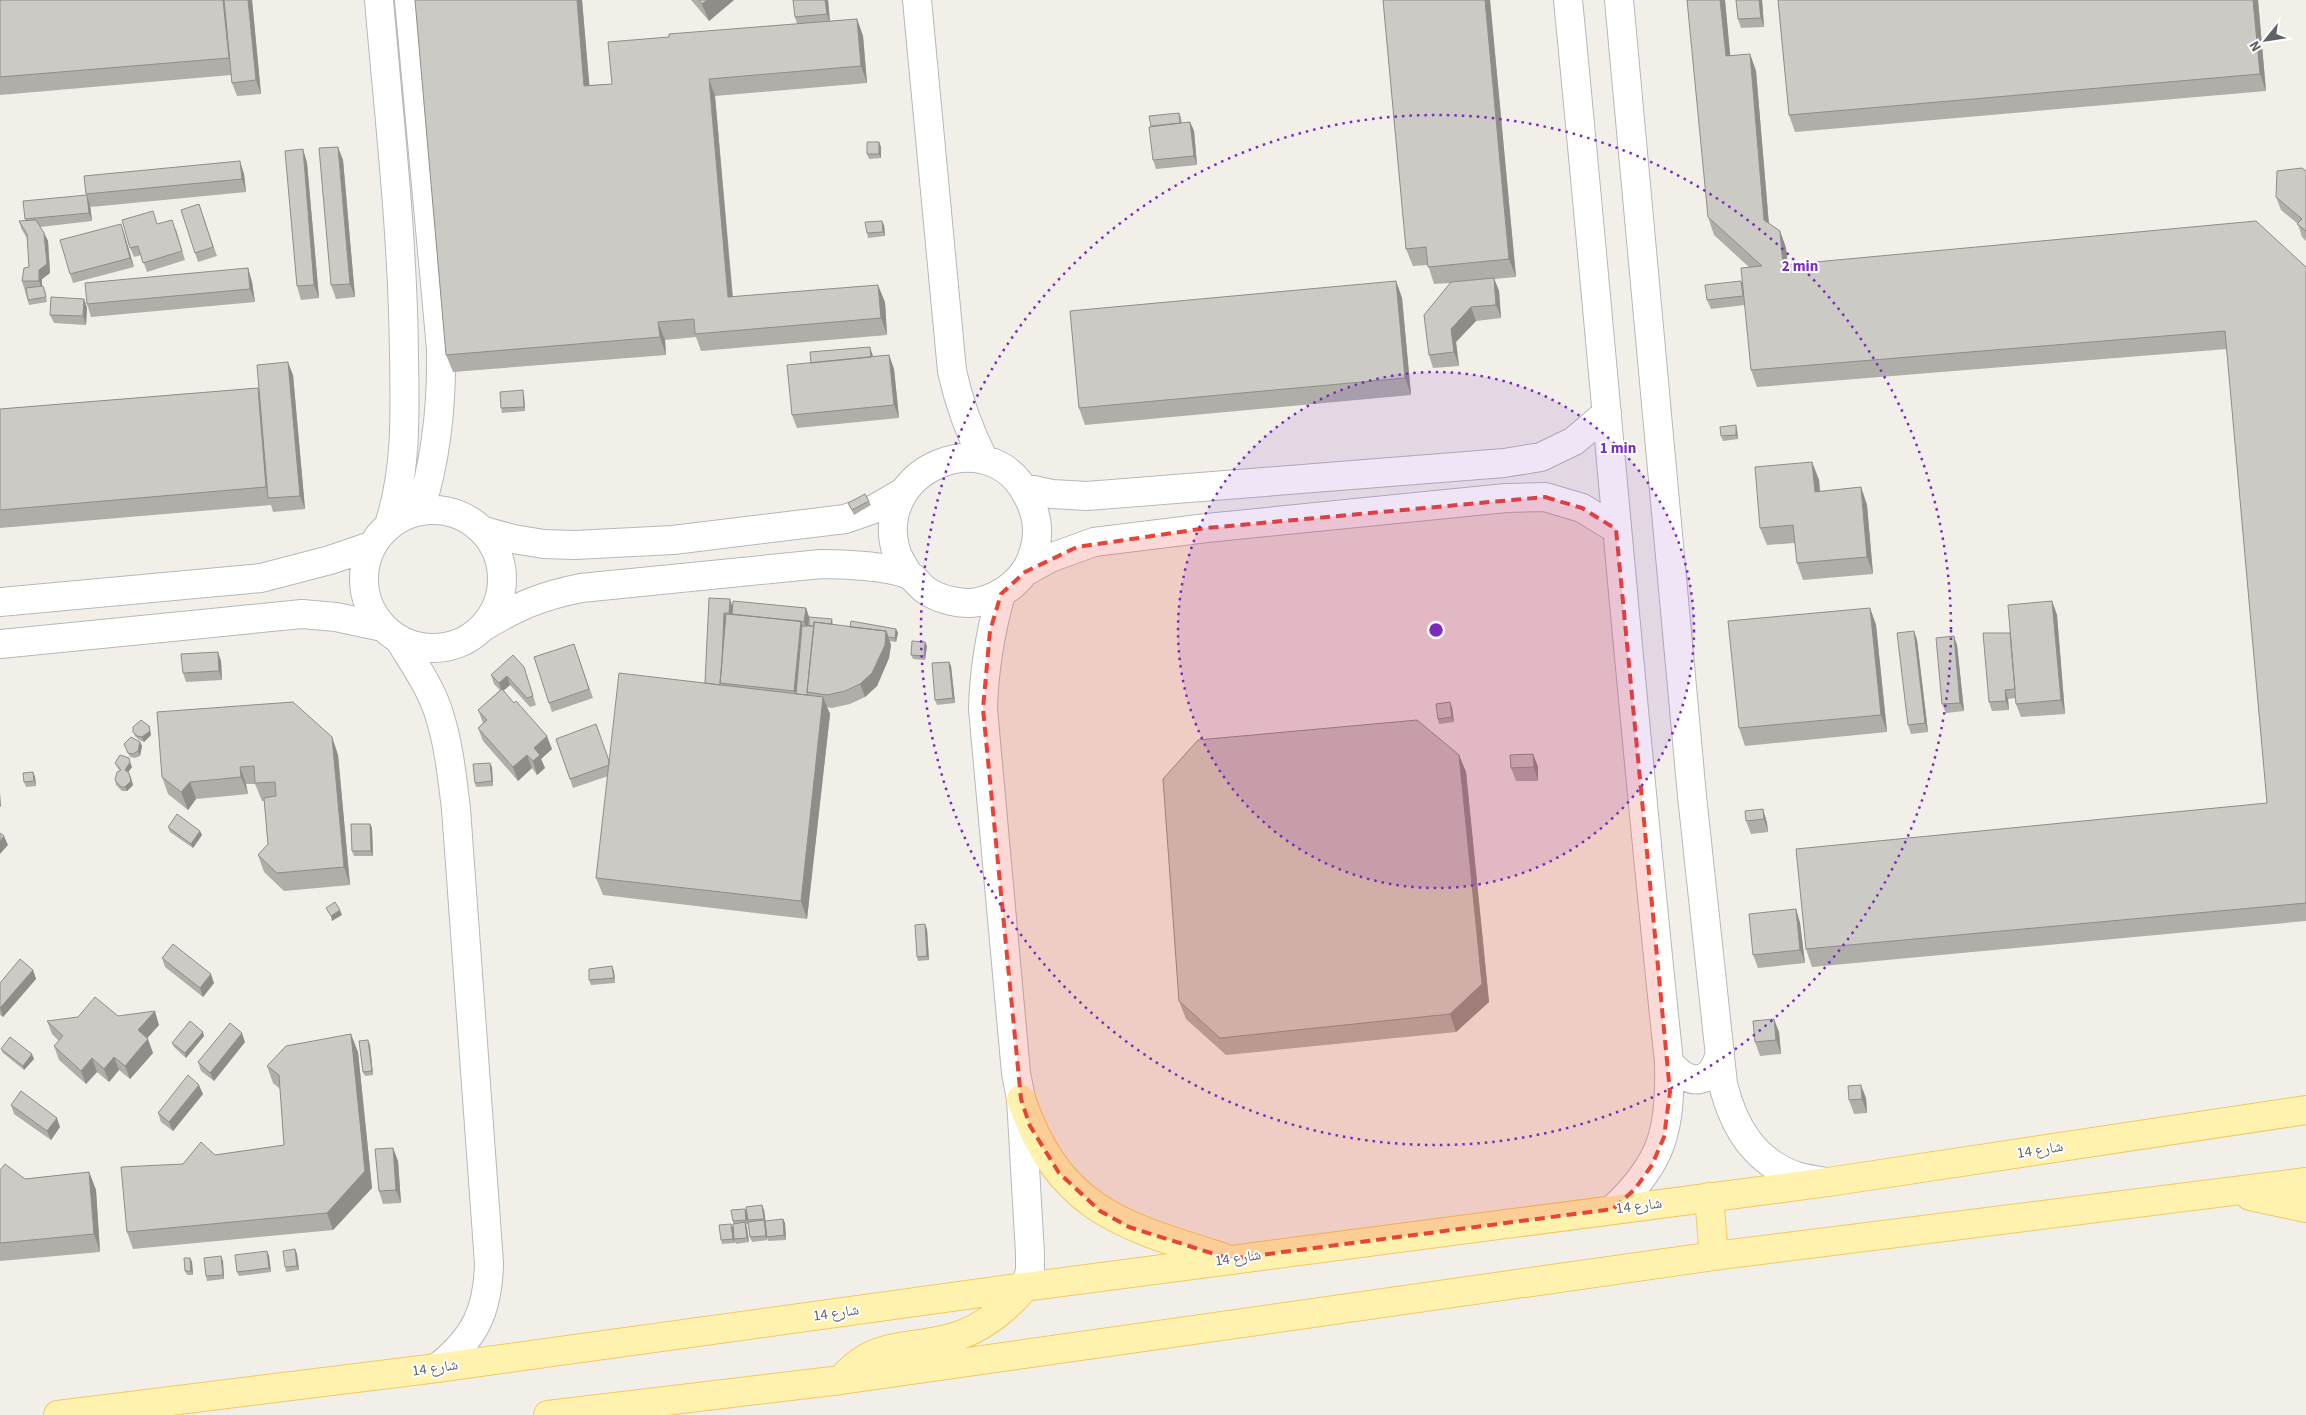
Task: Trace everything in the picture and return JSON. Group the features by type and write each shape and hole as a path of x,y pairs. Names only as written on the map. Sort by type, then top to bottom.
{"main road":[{"path":"1021,1099 1030,1126 1043,1150 1059,1173 1078,1193 1100,1211 1129,1227 1230,1259"},
{"name":"شارع 14","path":"169,1402 437,1368 1230,1259 1828,1182 2306,1110"},
{"path":"548,1415 841,1380 1714,1256 2306,1182"},
{"path":"2231,1192 2306,1208"},
{"path":"1709,1197 1714,1256"},
{"path":"841,1380 850,1369 873,1353 940,1340 972,1330 1001,1312 1025,1287"},
{"path":"58,1415 169,1402"},
{"path":"133,1415 169,1402"}],"street":[{"path":"379,0 403,279 404,462 398,496 389,525 371,546 364,566 364,588 370,609 391,633 422,676 439,712 449,751 456,809 489,1263 488,1288 482,1312 475,1327 456,1353 437,1368"},
{"path":"408,0 441,349 442,388 436,451 420,510"},
{"path":"917,0 952,372 969,432 984,460"},
{"path":"1568,0 1596,280 1616,529 1669,1062 1669,1112 1664,1137 1652,1165 1635,1189 1613,1209"},
{"path":"1619,0 1640,210 1670,567 1722,1084 1730,1112 1744,1136 1767,1160 1796,1176 1828,1182"},
{"path":"1024,488 1087,496 1504,463 1541,457 1574,440 1606,413"},
{"path":"389,525 420,510 443,510 465,517 484,531 513,540 575,545 673,540 845,519 874,509 904,491 920,474 939,462 961,458 984,460 1007,471 1024,488 1034,509 1038,530 1034,552 1025,572"},
{"path":"904,491 896,511 893,533 897,555 908,574 927,592 951,601 976,602 1001,594 1025,572 1050,558 1094,542 1207,528 1506,498 1545,497 1582,508 1616,529"},
{"path":"483,627 498,605 503,579 498,553 484,531"},
{"path":"0,602 261,578 330,560 371,546"},
{"path":"0,644 302,614 336,617 391,633 420,647 443,648 465,641 483,627 514,609 538,599 581,588 821,564 849,564 908,574"},
{"path":"1001,594 990,631 984,670 983,709 1021,1099 1030,1254 1030,1270 1025,1287"},
{"path":"1669,1062 1684,1077 1694,1080 1704,1078 1712,1073 1720,1052"}],"highlighted area":[{"path":"1545,497 1582,508 1616,529 1670,1092 1664,1137 1652,1165 1635,1189 1613,1209 1230,1259 1129,1227 1100,1211 1059,1173 1030,1126 1021,1099 983,709 990,631 1001,594 1025,572 1077,547 1207,528"}],"building":[{"path":"0,0 223,0 229,58 0,77"},
{"path":"224,0 248,0 256,80 232,83"},
{"path":"415,0 577,0 584,86 612,84 608,42 669,37 669,34 857,19 861,66 709,79 728,297 878,285 881,318 695,334 694,319 658,322 660,337 446,355"},
{"path":"699,0 707,0 702,4"},
{"path":"793,0 825,0 827,14 795,17"},
{"path":"1383,0 1485,0 1509,259 1428,267 1426,247 1406,249"},
{"path":"1687,0 1720,0 1726,56 1750,54 1764,220 1780,231 1783,265 2256,221 2306,267 2306,903 1806,949 1796,849 2267,803 2225,331 1751,370 1741,268 1762,266 1708,217"},
{"path":"1736,0 1759,0 1761,18 1738,19"},
{"path":"1778,0 2253,0 2260,74 1789,115"},
{"path":"1179,113 1180,123 1151,126 1149,116"},
{"path":"1190,122 1194,156 1153,160 1149,127"},
{"path":"867,142 879,142 879,154 867,154"},
{"path":"338,147 350,284 331,285 319,148"},
{"path":"303,149 314,285 297,286 285,151"},
{"path":"240,161 242,179 86,194 84,176"},
{"path":"2302,168 2306,171 2306,231 2297,224 2302,219 2276,197 2277,171"},
{"path":"87,195 89,213 25,219 23,201"},
{"path":"199,204 213,247 195,253 181,210"},
{"path":"153,211 157,224 172,220 182,251 143,263 138,246 130,248 122,220"},
{"path":"36,220 44,233 47,264 39,270 39,281 22,281 24,268 29,267 27,234 19,221"},
{"path":"882,221 883,232 867,233 865,222"},
{"path":"121,224 130,258 70,274 60,240"},
{"path":"248,268 250,289 87,304 85,283"},
{"path":"1494,278 1496,305 1471,307 1451,329 1454,352 1429,355 1424,315 1451,282"},
{"path":"1396,281 1405,378 1079,408 1070,311"},
{"path":"1741,281 1743,296 1707,300 1705,285"},
{"path":"43,286 46,297 28,300 26,288"},
{"path":"51,297 84,299 83,316 50,315"},
{"path":"870,347 871,357 811,363 810,352"},
{"path":"889,355 894,405 792,415 787,365"},
{"path":"288,362 300,496 268,498 257,365"},
{"path":"258,388 266,487 0,510 0,409"},
{"path":"523,390 524,407 501,408 500,392"},
{"path":"1736,425 1736,435 1721,436 1720,427"},
{"path":"1812,462 1815,492 1861,487 1867,557 1797,563 1793,525 1760,528 1755,467"},
{"path":"865,494 869,501 852,510 848,503"},
{"path":"709,598 730,599 729,613 724,613 720,685 705,683"},
{"path":"733,601 806,608 804,622 732,614"},
{"path":"2052,601 2061,700 2016,704 2008,605"},
{"path":"1870,608 1881,715 1739,728 1728,621"},
{"path":"726,614 801,621 794,691 720,683"},
{"path":"809,617 832,619 831,624 814,622 814,626 809,626"},
{"path":"851,621 896,629 895,638 888,637 886,631 850,627"},
{"path":"814,622 886,631 885,645 872,673 860,684 845,691 827,695 807,692"},
{"path":"802,626 814,626 808,695 796,694"},
{"path":"1914,631 1925,723 1908,725 1897,633"},
{"path":"1983,633 2010,633 2015,689 2005,690 2006,701 1989,702"},
{"path":"1954,636 1960,703 1942,704 1936,638"},
{"path":"912,641 925,642 924,656 911,655"},
{"path":"574,644 589,689 549,703 534,657"},
{"path":"218,652 219,671 183,673 181,654"},
{"path":"513,655 524,667 533,696 527,698 507,676 499,683 491,675"},
{"path":"949,662 953,698 935,700 932,663"},
{"path":"619,673 823,697 801,901 596,878"},
{"path":"502,689 514,703 516,701 547,736 534,748 540,755 533,761 527,755 513,767 478,728 487,720 478,710"},
{"path":"293,702 332,737 344,867 277,873 258,855 268,844 264,798 276,796 275,782 255,783 254,766 240,767 241,777 190,782 181,792 162,777 157,712"},
{"path":"1450,702 1452,717 1438,719 1436,704"},
{"path":"141,720 149,726 150,731 142,737 137,736 133,732 133,727"},
{"path":"1417,720 1459,755 1482,984 1450,1014 1220,1038 1179,1001 1163,779 1198,740"},
{"path":"596,724 609,765 570,779 556,739"},
{"path":"131,737 140,742 138,751 133,754 128,753 124,744"},
{"path":"1533,754 1534,767 1511,768 1510,755"},
{"path":"120,755 129,758 130,762 125,770 129,773 131,781 125,787 121,787 115,780 117,772 121,770 115,763"},
{"path":"490,763 492,781 475,783 473,764"},
{"path":"33,772 34,781 24,782 23,773"},
{"path":"1763,809 1764,819 1746,821 1745,811"},
{"path":"177,814 200,831 191,844 168,827"},
{"path":"351,824 370,824 371,851 352,851"},
{"path":"0,833 4,836 0,841"},
{"path":"335,902 340,910 331,916 326,908"},
{"path":"1796,909 1800,950 1753,955 1749,914"},
{"path":"925,924 927,956 917,957 915,925"},
{"path":"173,944 211,974 200,988 162,958"},
{"path":"20,959 33,970 0,1008 0,983"},
{"path":"612,966 614,978 589,980 589,969"},
{"path":"95,997 118,1016 155,1011 138,1030 148,1039 125,1066 114,1057 104,1069 92,1058 81,1071 54,1046 63,1036 47,1021 78,1017"},
{"path":"1774,1019 1776,1040 1755,1042 1753,1021"},
{"path":"190,1021 203,1032 185,1053 172,1043"},
{"path":"230,1023 242,1033 210,1073 198,1062"},
{"path":"351,1034 365,1171 327,1213 127,1232 121,1167 183,1164 201,1142 215,1155 284,1145 279,1075 267,1066 286,1046"},
{"path":"10,1037 32,1054 23,1066 1,1049"},
{"path":"368,1040 372,1071 363,1072 359,1041"},
{"path":"188,1075 199,1085 169,1122 158,1113"},
{"path":"1861,1085 1862,1099 1849,1100 1848,1086"},
{"path":"21,1091 57,1118 47,1131 11,1105"},
{"path":"393,1148 396,1190 379,1191 375,1149"},
{"path":"5,1164 25,1179 89,1172 94,1234 0,1243 0,1170"},
{"path":"762,1205 764,1219 748,1220 746,1207"},
{"path":"745,1209 746,1220 733,1221 731,1210"},
{"path":"783,1219 784,1235 767,1237 765,1221"},
{"path":"764,1220 766,1236 750,1237 748,1222"},
{"path":"745,1222 747,1238 734,1239 733,1224"},
{"path":"731,1224 733,1239 721,1240 719,1225"},
{"path":"295,1249 297,1266 285,1267 283,1251"},
{"path":"267,1251 269,1268 237,1272 235,1255"},
{"path":"221,1256 223,1275 206,1276 204,1258"},
{"path":"184,1258 190,1258 191,1271 185,1271"}]}
